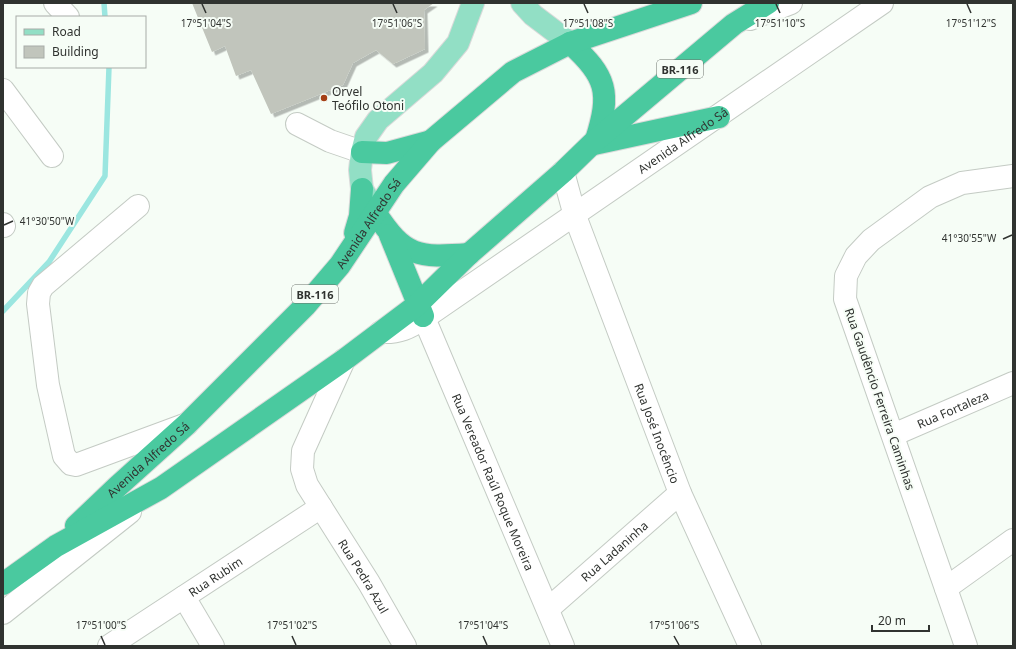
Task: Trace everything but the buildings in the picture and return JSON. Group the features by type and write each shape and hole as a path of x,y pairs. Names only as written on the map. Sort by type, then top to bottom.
{"highway":[{"name":"Avenida Alfredo Sá","path":"56,546 117,486 187,424 305,306 340,265 394,184 431,141 513,72 570,43 691,3"},
{"name":"BR-116","path":"593,143 734,24 768,3"},
{"path":"570,43 585,57 598,75 605,96 604,115 593,143"},
{"path":"593,143 718,117"},
{"path":"362,152 387,153 431,141"},
{"name":"Avenida Alfredo Sá","path":"3,584 56,546 161,488 344,360 381,332 421,311 469,254 563,172 593,143"},
{"path":"340,265 355,233 360,216 362,189"},
{"path":"375,212 389,234 421,311"},
{"path":"389,234 409,251 434,257 469,254"}],"main road":[{"path":"375,212 362,189 360,170 362,152 366,137 378,120 433,72 458,44 473,3"},
{"path":"522,3 534,15 570,43"}],"street":[{"path":"55,3 67,16"},
{"path":"734,24 760,16 791,3"},
{"name":"Avenida Alfredo Sá","path":"421,311 575,216 882,3"},
{"path":"3,90 52,156"},
{"path":"298,124 330,141 362,152"},
{"name":"Rua José Inocêncio","path":"563,172 575,216 680,493 750,646"},
{"name":"Rua Gaudêncio Ferreira Caminhas","path":"966,646 845,299 846,276 856,256 871,240 930,197 962,183 1013,176"},
{"path":"138,206 42,286 39,293 38,304 49,392 64,456 71,464 76,465 187,424"},
{"name":"Rua Vereador Raúl Roque Moreira","path":"421,311 563,646"},
{"name":"Rua Pedra Azul","path":"344,360 304,451 302,469 306,485 369,583 405,646"},
{"name":"Rua Fortaleza","path":"893,435 1013,383"},
{"name":"Avenida Alfredo Sá","path":"3,613 161,488"},
{"name":"Rua Ladaninha","path":"548,609 680,493"},
{"name":"Rua Rubim","path":"109,646 321,507"},
{"path":"946,588 1013,540"},
{"path":"184,597 213,646"}],"waterway":[{"path":"104,3 105,16"},
{"path":"3,311 49,262 105,176 109,68"}],"place":[{"name":"Orvel Teófilo Otoni","path":"324,98"}]}
